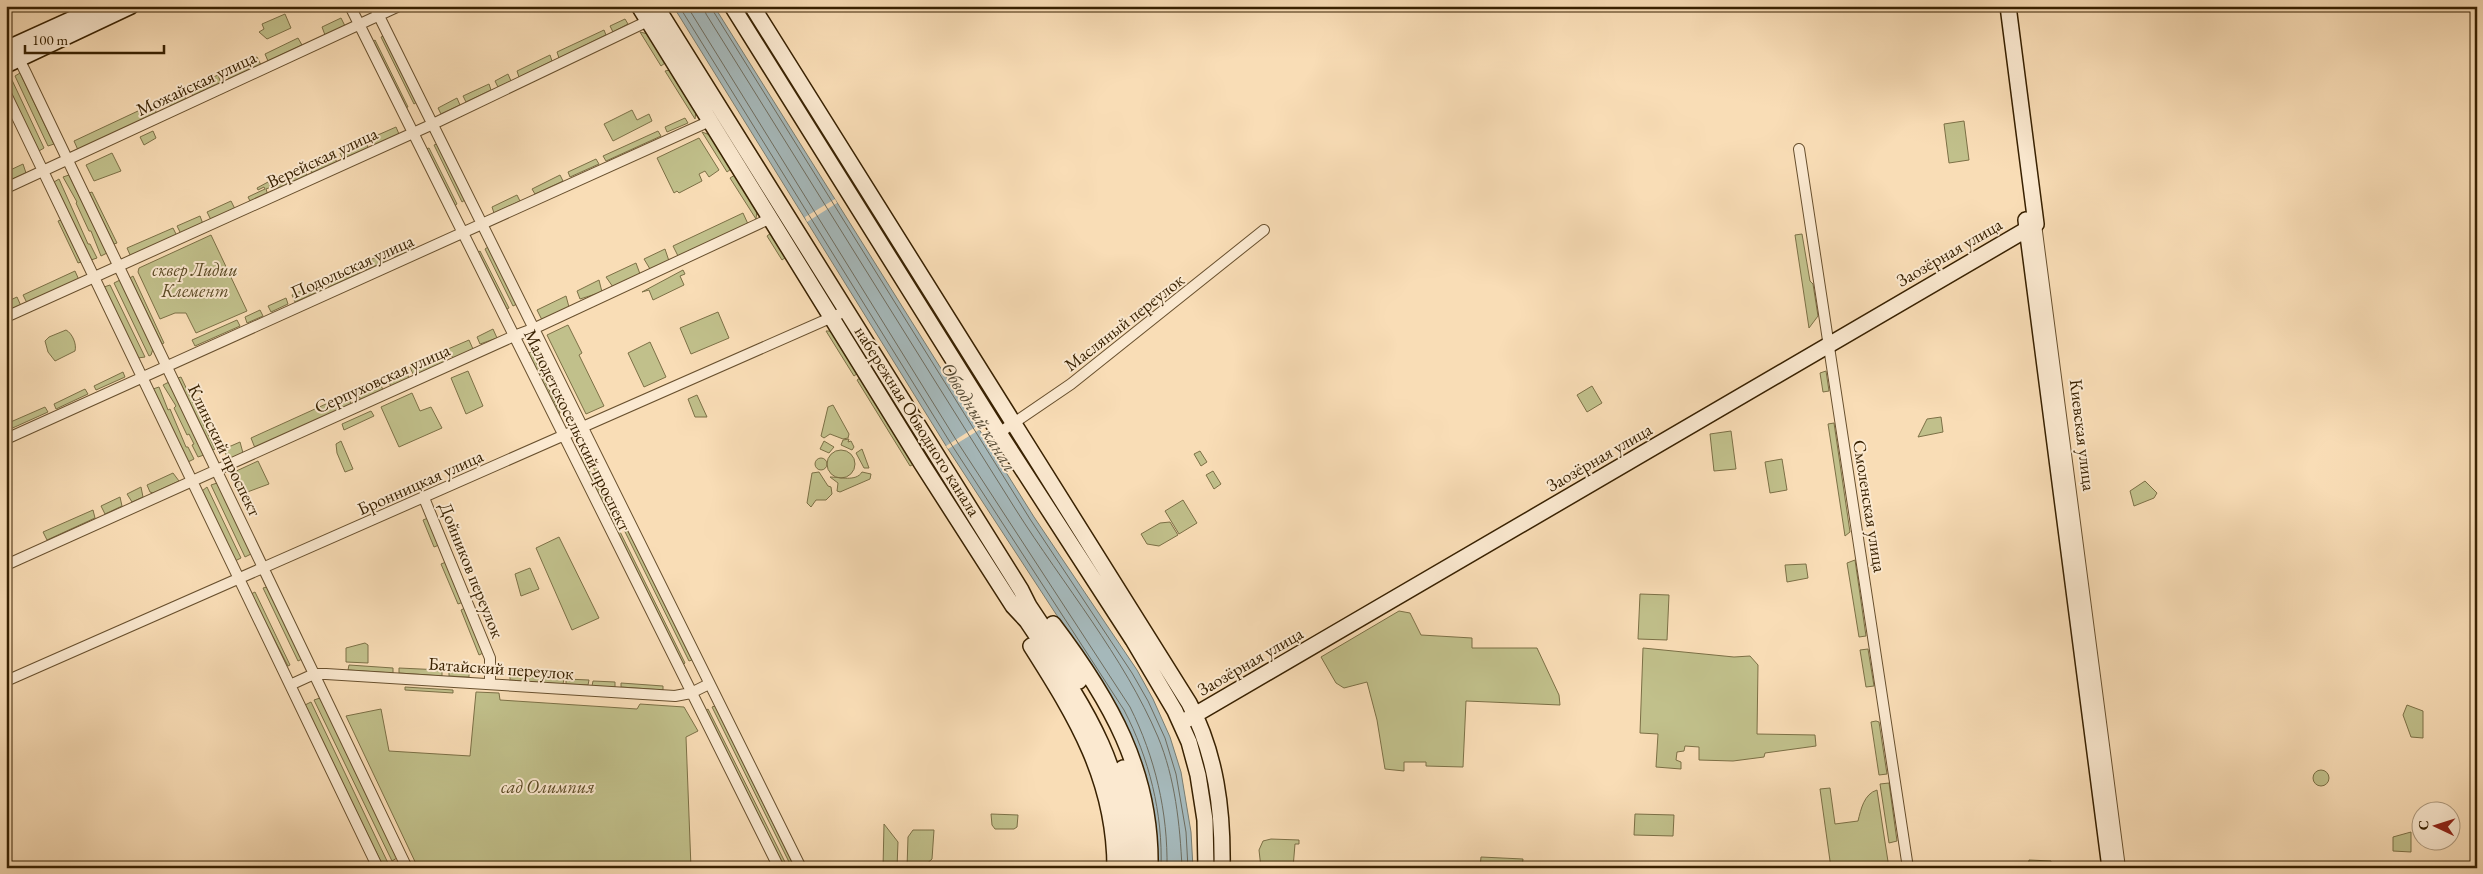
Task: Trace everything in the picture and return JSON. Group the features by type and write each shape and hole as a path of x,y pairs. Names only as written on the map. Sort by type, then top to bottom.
{"main road":[{"path":"6,49 101,6"},
{"path":"11,59 131,6"},
{"name":"набережная Обводного канала","path":"639,6 771,218 839,314 1094,704 1111,736 1129,791 1135,829 1138,868"},
{"name":"набережная Обводного канала","path":"656,6 1013,606 1027,621 1101,740 1119,793 1125,830 1127,868"},
{"path":"732,6 999,433 1133,640 1181,723 1194,756 1201,792 1206,868"},
{"path":"752,6 1195,715 1206,739 1216,780 1221,826 1222,868"},
{"name":"Киевская улица","path":"1998,6 2032,226"},
{"name":"Киевская улица","path":"2008,6 2032,226 2110,868"},
{"name":"Заозёрная улица","path":"1181,723 2032,226"},
{"path":"1021,590 1036,602 1080,661 1123,733 1144,799 1150,847 1150,868"},
{"path":"1013,606 1019,626 1073,714 1096,762 1110,813 1115,868"}],"street":[{"name":"Малодетскосельский проспект","path":"350,6 779,868"},
{"name":"Можайская улица","path":"6,188 359,25 376,11 399,6"},
{"name":"Малодетскосельский проспект","path":"376,11 801,868"},
{"name":"Верейская улица","path":"6,318 433,124 648,21"},
{"name":"Клинский проспект","path":"11,59 68,160 407,868"},
{"path":"6,94 378,868"},
{"name":"Подольская улица","path":"6,439 710,121"},
{"name":"Смоленская улица","path":"1799,149 1908,868"},
{"name":"Серпуховская улица","path":"6,565 514,336 533,330 771,218"},
{"name":"Киевская улица","path":"2032,226 2120,868"},
{"name":"Масляный переулок","path":"999,433 1071,384 1264,230"},
{"name":"Бронницкая улица","path":"6,681 839,314"},
{"name":"Дойников переулок","path":"424,498 490,658 490,684"},
{"name":"Батайский переулок","path":"290,685 314,674 675,696 710,684"}],"green space":[{"path":"285,14 291,28 267,39 259,32 264,29 262,24"},
{"path":"341,18 345,26 325,35 322,27"},
{"path":"625,19 628,24 613,32 610,26"},
{"path":"604,30 606,35 559,58 557,52"},
{"path":"640,32 648,34 665,63 661,66"},
{"path":"384,36 417,102 414,104 381,37"},
{"path":"298,38 302,45 268,61 265,54"},
{"path":"375,40 408,107 405,108 372,42"},
{"path":"550,55 552,61 519,77 517,71"},
{"path":"257,57 261,65 229,79 225,72"},
{"path":"670,70 696,111 695,119 665,71"},
{"path":"20,73 54,144 48,146 15,76"},
{"path":"508,74 511,81 498,87 495,81"},
{"path":"218,75 221,83 193,96 189,88"},
{"path":"11,78 44,148 39,151 6,83"},
{"path":"489,84 491,90 466,102 463,96"},
{"path":"182,90 186,99 171,106 164,99"},
{"path":"457,98 460,105 441,114 438,108"},
{"path":"155,103 156,114 78,150 74,141"},
{"path":"632,110 637,120 649,114 652,121 613,141 604,124"},
{"path":"685,118 688,123 667,132 665,127"},
{"path":"1964,121 1969,160 1949,163 1944,124"},
{"path":"396,127 399,134 375,145 371,138"},
{"path":"153,131 156,138 144,145 140,137"},
{"path":"658,131 661,136 606,161 603,156"},
{"path":"702,132 710,135 731,169 727,172"},
{"path":"699,138 719,170 709,177 705,171 699,174 702,181 679,193 677,191 674,193 657,158"},
{"path":"366,141 368,148 343,160 340,153"},
{"path":"437,144 465,200 462,202 434,145"},
{"path":"429,148 457,204 454,206 426,149"},
{"path":"112,153 121,171 94,181 86,165"},
{"path":"334,155 337,163 312,174 309,166"},
{"path":"596,159 599,164 570,177 568,172"},
{"path":"23,164 26,173 6,182 6,172"},
{"path":"305,171 307,176 279,189 276,184"},
{"path":"69,175 107,253 101,256 91,231 89,231 77,202 63,177"},
{"path":"560,175 563,181 535,194 532,189"},
{"path":"735,175 757,211 756,219 730,178"},
{"path":"59,179 88,244 90,244 97,258 91,260 54,182"},
{"path":"268,182 271,187 266,189 268,195 251,203 248,197 265,189 264,187 258,190 257,188"},
{"path":"92,192 117,243 114,244 89,193"},
{"path":"517,195 520,201 494,213 492,207"},
{"path":"231,201 235,209 211,220 207,212"},
{"path":"743,213 748,224 678,256 673,246"},
{"path":"200,216 203,224 181,234 177,226"},
{"path":"61,220 81,262 78,263 58,221"},
{"path":"173,228 177,236 131,257 127,248"},
{"path":"771,233 786,257 782,260 767,236"},
{"path":"1802,234 1818,316 1809,328 1795,235"},
{"name":"сквер Лидии Клемент","path":"211,235 247,311 196,333 186,313 175,313 160,319 138,272 139,268"},
{"path":"411,243 414,249 395,257 392,251"},
{"path":"488,247 517,304 513,306 485,249"},
{"path":"665,249 669,261 650,269 644,259"},
{"path":"480,251 509,308 505,310 477,253"},
{"path":"383,254 386,261 366,270 363,263"},
{"path":"636,263 640,274 613,287 606,277"},
{"path":"357,266 360,273 329,287 326,280"},
{"path":"683,270 685,274 680,276 684,285 653,300 649,290 642,292"},
{"path":"75,271 79,280 27,303 23,295"},
{"path":"133,276 164,343 162,344 130,278"},
{"path":"120,280 153,349 149,356 114,283"},
{"path":"599,280 602,292 580,299 577,291"},
{"path":"319,283 322,290 295,302 292,295"},
{"path":"110,285 145,357 138,358 104,287"},
{"path":"566,296 569,307 542,320 537,310"},
{"path":"17,297 21,306 6,312 6,302"},
{"path":"286,298 288,304 271,312 268,306"},
{"path":"260,310 263,316 247,323 245,317"},
{"path":"718,312 729,338 691,354 680,328"},
{"path":"237,320 240,326 195,346 192,340"},
{"path":"568,325 582,353 579,355 604,406 586,414 547,335"},
{"path":"493,329 497,338 480,344 477,337"},
{"path":"66,330 74,339 75,351 55,361 48,352 45,341 49,337"},
{"path":"826,331 831,331 858,373 854,376"},
{"path":"469,340 473,349 454,358 452,357 448,349"},
{"path":"650,342 666,377 644,387 628,353"},
{"path":"538,349 568,409 565,411 535,350"},
{"path":"443,352 446,359 445,362 414,376 410,367"},
{"path":"531,352 560,413 558,414 527,354"},
{"path":"405,369 409,378 391,386 386,378"},
{"path":"468,371 483,406 466,414 451,378"},
{"path":"1826,371 1829,391 1823,392 1820,373"},
{"path":"123,372 125,377 96,390 94,386"},
{"path":"181,377 215,449 213,450 178,378"},
{"path":"860,378 914,464 910,466 857,380"},
{"path":"379,381 383,390 361,400 355,391"},
{"path":"169,382 204,455 198,457 192,445 194,444 189,434 187,435 174,408 176,406 163,385"},
{"path":"1592,386 1602,403 1587,412 1577,395"},
{"path":"159,387 168,410 170,409 186,447 188,447 194,459 188,462 153,389"},
{"path":"85,389 88,394 56,409 54,404"},
{"path":"412,393 420,411 431,407 442,428 399,447 381,407"},
{"path":"348,394 351,404 255,448 251,438"},
{"path":"697,395 707,417 695,417 688,399"},
{"path":"833,405 849,434 848,438 843,439 830,434 824,438 821,436 828,407"},
{"path":"45,407 48,412 6,431 6,424"},
{"path":"371,411 374,416 344,430 342,424"},
{"path":"1941,417 1943,432 1918,437 1927,419"},
{"path":"1834,423 1850,532 1845,536 1828,424"},
{"path":"1731,431 1736,469 1714,471 1710,434"},
{"path":"849,439 848,442 851,441 854,447 852,450 841,445 843,440"},
{"path":"341,441 353,469 345,472 337,453 336,444"},
{"path":"824,441 834,447 829,453 820,449"},
{"path":"240,442 243,453 228,460 224,449"},
{"path":"862,449 869,468 864,468 856,453"},
{"path":"841,450 851,454 855,464 851,474 841,478 831,474 827,464 831,454"},
{"path":"1200,451 1207,462 1201,466 1194,454"},
{"path":"590,453 692,660 689,661 587,455"},
{"path":"583,457 685,663 683,665 580,458"},
{"path":"823,458 826,459 826,469 819,470 816,469 815,462 816,459"},
{"path":"1782,459 1787,490 1770,493 1765,462"},
{"path":"258,461 269,484 242,494 232,473"},
{"path":"1213,471 1221,484 1214,489 1206,475"},
{"path":"819,472 828,486 831,487 832,494 826,500 816,500 811,507 807,503 812,473"},
{"path":"862,472 871,474 870,479 840,492 837,491 838,483 830,477 852,478"},
{"path":"173,473 179,481 153,493 150,492 147,485"},
{"path":"2145,481 2157,493 2154,498 2134,506 2130,491"},
{"path":"217,483 251,554 245,557 211,485"},
{"path":"141,487 143,497 132,502 127,494"},
{"path":"207,487 241,558 235,561 202,491"},
{"path":"120,497 122,506 105,514 101,506"},
{"path":"1183,500 1197,523 1179,534 1165,511"},
{"path":"93,510 95,518 47,540 43,532"},
{"path":"428,518 439,545 434,547 423,520"},
{"path":"1170,522 1178,535 1159,546 1147,544 1141,534 1160,523"},
{"path":"559,537 599,618 572,630 536,548"},
{"path":"1855,560 1866,636 1859,637 1847,563"},
{"path":"446,562 463,602 458,604 441,564"},
{"path":"1806,564 1808,578 1787,582 1785,565"},
{"path":"530,568 539,589 521,596 515,574"},
{"path":"267,587 302,659 298,661 263,588"},
{"path":"255,592 290,665 288,666 251,594"},
{"path":"1640,594 1669,595 1667,640 1638,639"},
{"path":"465,608 483,653 479,655 461,610"},
{"path":"1399,611 1410,613 1421,635 1472,638 1472,648 1537,648 1559,695 1560,705 1466,701 1463,767 1426,766 1426,762 1404,762 1404,771 1385,769 1377,720 1367,682 1344,688 1336,683 1321,657"},
{"path":"365,643 368,645 368,663 346,662 346,648"},
{"path":"1643,648 1734,657 1750,656 1758,665 1757,734 1815,735 1816,746 1765,753 1764,757 1733,761 1699,760 1699,747 1685,746 1684,751 1677,752 1676,760 1681,762 1681,769 1656,767 1658,734 1640,733"},
{"path":"1868,649 1874,686 1866,687 1860,650"},
{"path":"349,665 393,668 393,673 348,670"},
{"path":"399,668 442,670 442,676 399,673"},
{"path":"449,670 469,672 469,677 449,676"},
{"path":"510,675 564,679 563,684 510,680"},
{"path":"566,679 589,680 588,685 566,684"},
{"path":"593,681 615,682 615,687 592,686"},
{"path":"621,683 663,686 663,690 621,687"},
{"path":"405,687 453,690 453,693 405,690"},
{"name":"сад Олимпия","path":"476,692 499,693 500,700 637,709 640,704 684,707 698,731 686,737 691,868 418,868 346,716 381,709 389,751 470,756"},
{"path":"320,698 397,858 392,861 314,700"},
{"path":"311,702 388,863 383,866 305,705"},
{"path":"2407,705 2423,711 2423,738 2411,737 2403,715"},
{"path":"715,706 795,868 792,868 712,707"},
{"path":"708,709 788,868 784,868 705,711"},
{"path":"1871,722 1879,722 1887,774 1879,775"},
{"path":"2318,770 2324,770 2329,775 2327,784 2318,786 2313,781 2313,775"},
{"path":"1889,783 1897,841 1889,843 1880,784"},
{"path":"1830,788 1835,824 1858,821 1866,798 1877,790 1889,868 1831,868 1820,789"},
{"path":"991,814 1018,815 1017,827 1014,829 995,829 992,825"},
{"path":"1635,814 1674,815 1673,836 1634,835"},
{"path":"884,824 898,842 897,868 883,868"},
{"path":"913,830 934,830 932,859 922,868 907,868 908,837"},
{"path":"2410,832 2410,852 2393,851 2393,837"},
{"path":"1271,839 1299,840 1299,844 1295,844 1293,868 1261,868 1259,850 1263,841"},
{"path":"1481,857 1523,859 1522,868 1480,868"},
{"path":"2029,860 2051,861 2051,868 2028,868"}],"water":[{"name":"Обводный канал","path":"673,6 714,6 1034,517 1137,670 1153,699 1170,737 1181,772 1191,832 1193,868 1156,868 1142,767 1120,712 948,449"}],"pier":[{"path":"835,199 837,203 807,222 805,217"},
{"path":"977,426 979,430 948,449 946,446"}]}
